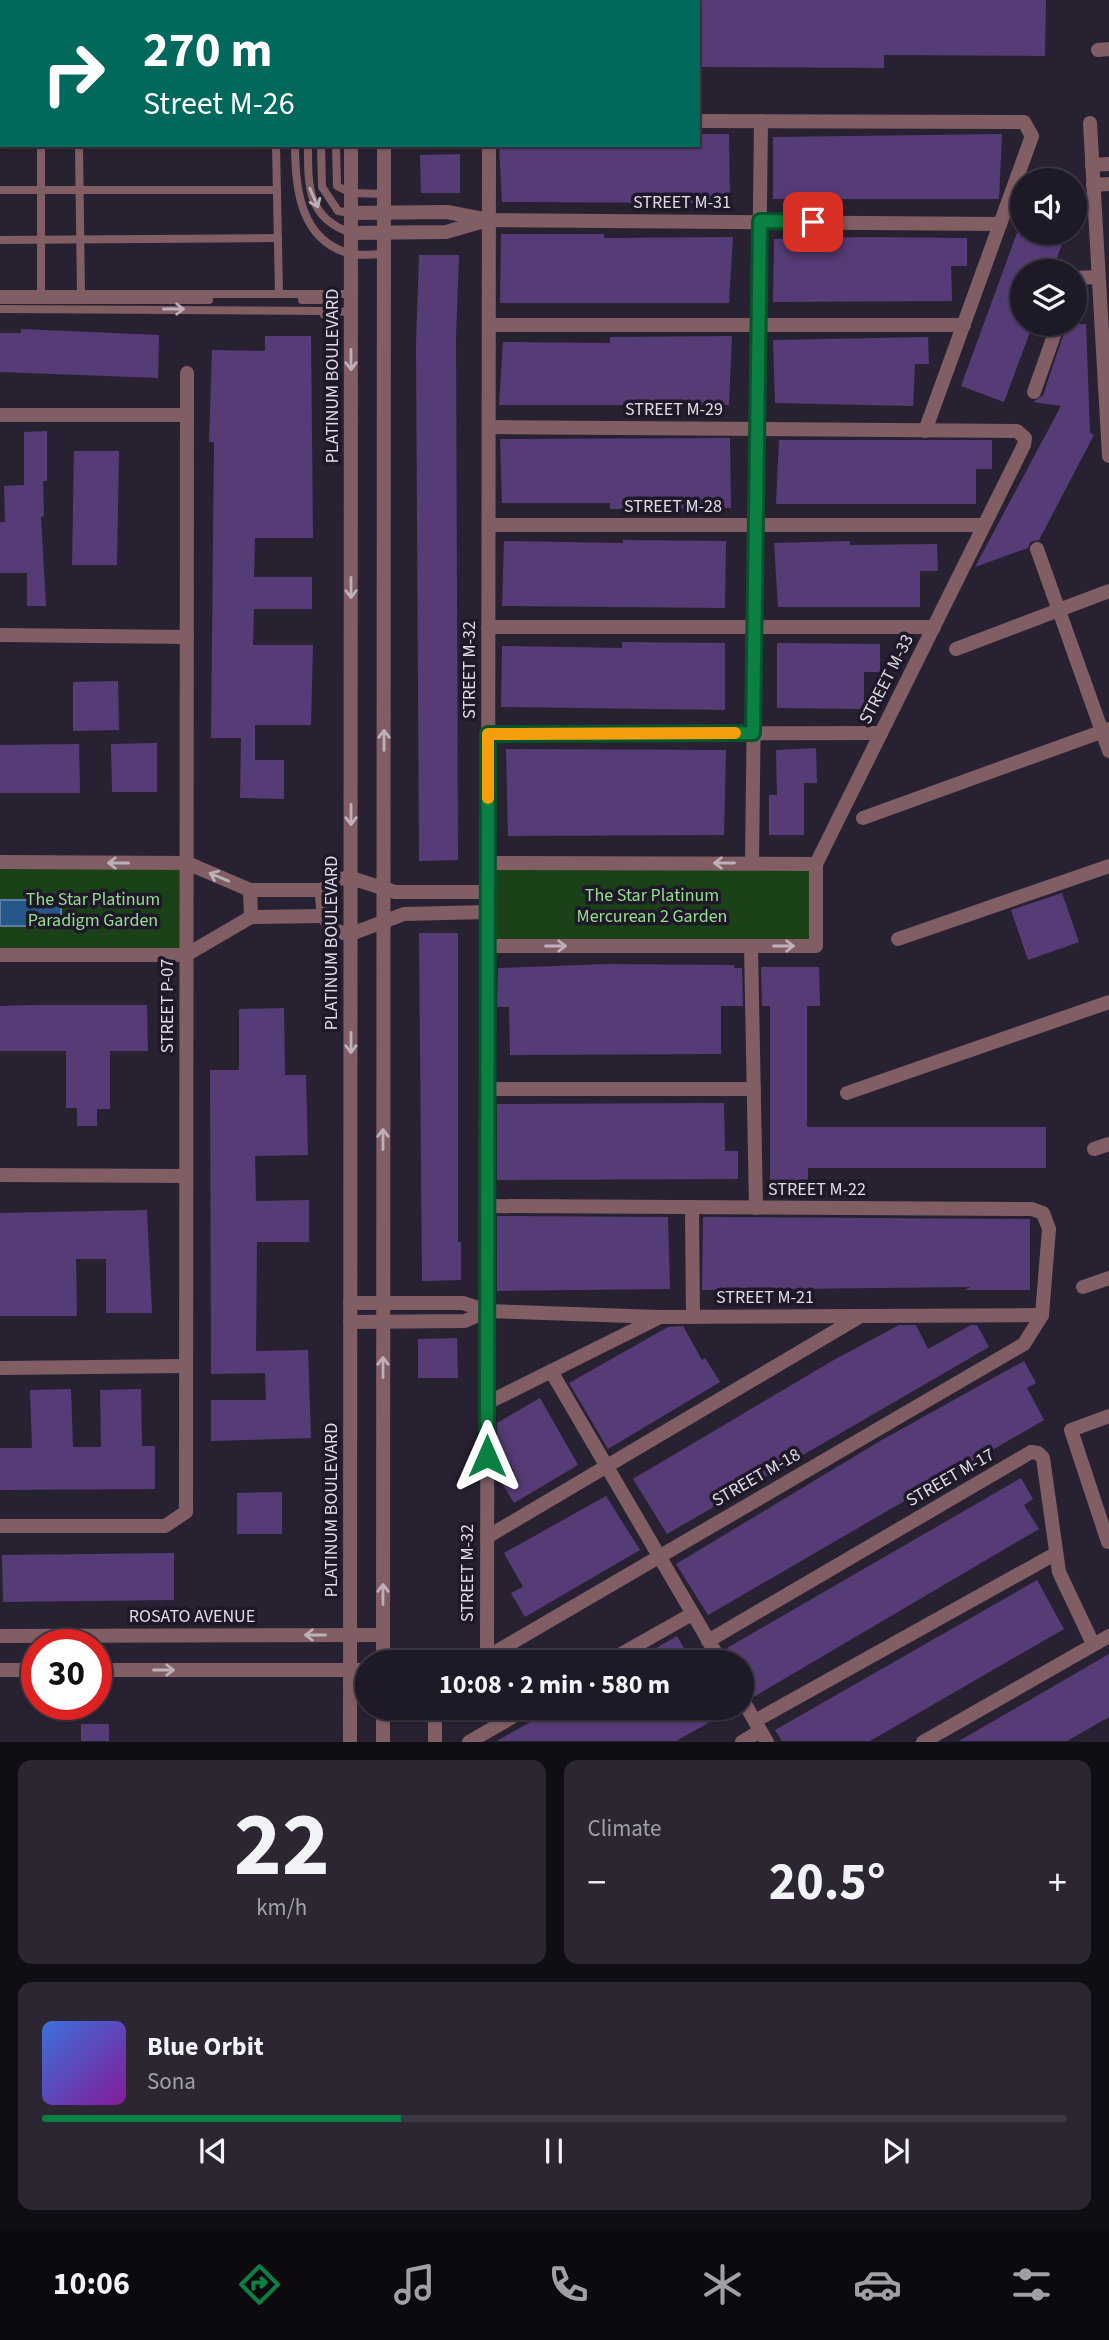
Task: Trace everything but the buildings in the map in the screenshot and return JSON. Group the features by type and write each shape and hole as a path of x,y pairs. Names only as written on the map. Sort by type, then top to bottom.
{"street":[{"path":"700,121 1024,122 1032,136 925,430"},
{"path":"752,863 761,121"},
{"path":"1090,124 1109,456"},
{"name":"PLATINUM BOULEVARD","path":"350,1741 351,147"},
{"path":"383,1650 384,147"},
{"name":"STREET M-32","path":"483,1650 487,1537 489,147"},
{"path":"1092,164 1109,164"},
{"path":"1093,185 1109,184"},
{"path":"351,213 447,212 489,220"},
{"path":"351,233 446,232 489,220"},
{"name":"STREET M-31","path":"489,220 1000,224"},
{"path":"1087,278 1098,278"},
{"path":"489,325 964,325"},
{"path":"1034,392 1054,336"},
{"name":"STREET P-07","path":"0,1526 165,1526 186,1513 187,373"},
{"path":"0,415 187,415"},
{"name":"STREET M-29","path":"489,427 1017,431 1025,438"},
{"name":"STREET M-33","path":"751,946 816,946 817,863 1025,438"},
{"name":"STREET M-28","path":"489,525 984,525"},
{"path":"1037,549 1106,731 1109,751"},
{"path":"956,649 1109,591"},
{"path":"488,627 934,627"},
{"path":"0,635 187,638"},
{"path":"863,818 1106,731"},
{"path":"488,734 881,733"},
{"path":"0,862 187,863 250,890 322,890 336,879 351,878 404,892 488,892"},
{"path":"488,863 817,863"},
{"path":"898,939 1109,866"},
{"path":"250,890 251,917"},
{"path":"322,890 323,916 336,931 351,934 404,914 488,912"},
{"path":"0,956 186,955 251,917 323,916"},
{"path":"488,946 751,946 756,1208"},
{"path":"847,1093 1109,1002"},
{"path":"488,1089 754,1089"},
{"path":"1094,1149 1109,1144"},
{"path":"0,1175 186,1176"},
{"name":"STREET M-22","path":"487,1206 1032,1209 1043,1213 1049,1229 1042,1315"},
{"path":"692,1207 693,1317"},
{"path":"1083,1287 1109,1278"},
{"path":"351,1303 463,1303 487,1311"},
{"path":"351,1322 465,1321 487,1311"},
{"name":"STREET M-21","path":"487,1311 659,1317 1042,1315"},
{"name":"STREET M-18","path":"500,1650 1024,1344 1042,1315"},
{"path":"487,1537 608,1468 861,1316"},
{"path":"487,1402 659,1317"},
{"path":"0,1368 186,1366"},
{"path":"551,1371 714,1650"},
{"path":"1108,1542 1071,1430 1109,1416"},
{"name":"STREET M-17","path":"708,1641 1031,1452 1038,1453 1043,1458 1059,1572 1094,1644"},
{"path":"742,1741 1055,1554"},
{"path":"628,1650 692,1614"},
{"name":"ROSATO AVENUE","path":"0,1636 383,1635"},
{"path":"923,1741 1109,1636"},
{"path":"0,1670 21,1670"},
{"path":"112,1670 355,1670"},
{"path":"383,1720 383,1741"},
{"path":"435,1720 435,1741"},
{"path":"469,1741 507,1720"}],"lane":[{"path":"41,147 42,301"},
{"path":"79,147 81,301"},
{"path":"276,147 279,295"},
{"path":"295,147 296,189 303,213 321,238 351,254 384,254"},
{"path":"308,147 309,189 318,209 331,226 351,233"},
{"path":"321,147 322,187 338,211 351,213"},
{"path":"337,147 337,186 351,193 384,194"},
{"path":"0,190 277,190"},
{"path":"0,240 278,238"},
{"path":"0,294 42,301 279,295 296,297"},
{"path":"0,300 81,301 351,294"},
{"path":"0,309 42,301"},
{"path":"81,301 282,310 292,316 351,312"}],"green space":[{"name":"The Star Platinum Paradigm Garden","path":"0,862 187,863 186,955 0,955"},
{"name":"The Star Platinum Mercurean 2 Garden","path":"488,863 816,864 816,946 488,946"}],"water":[{"path":"0,900 61,900 61,926 0,926"}],"slow traffic":[{"path":"488,798 488,734 735,733"}],"route":[{"path":"487,1456 488,734 753,733 760,221 813,222"}]}
